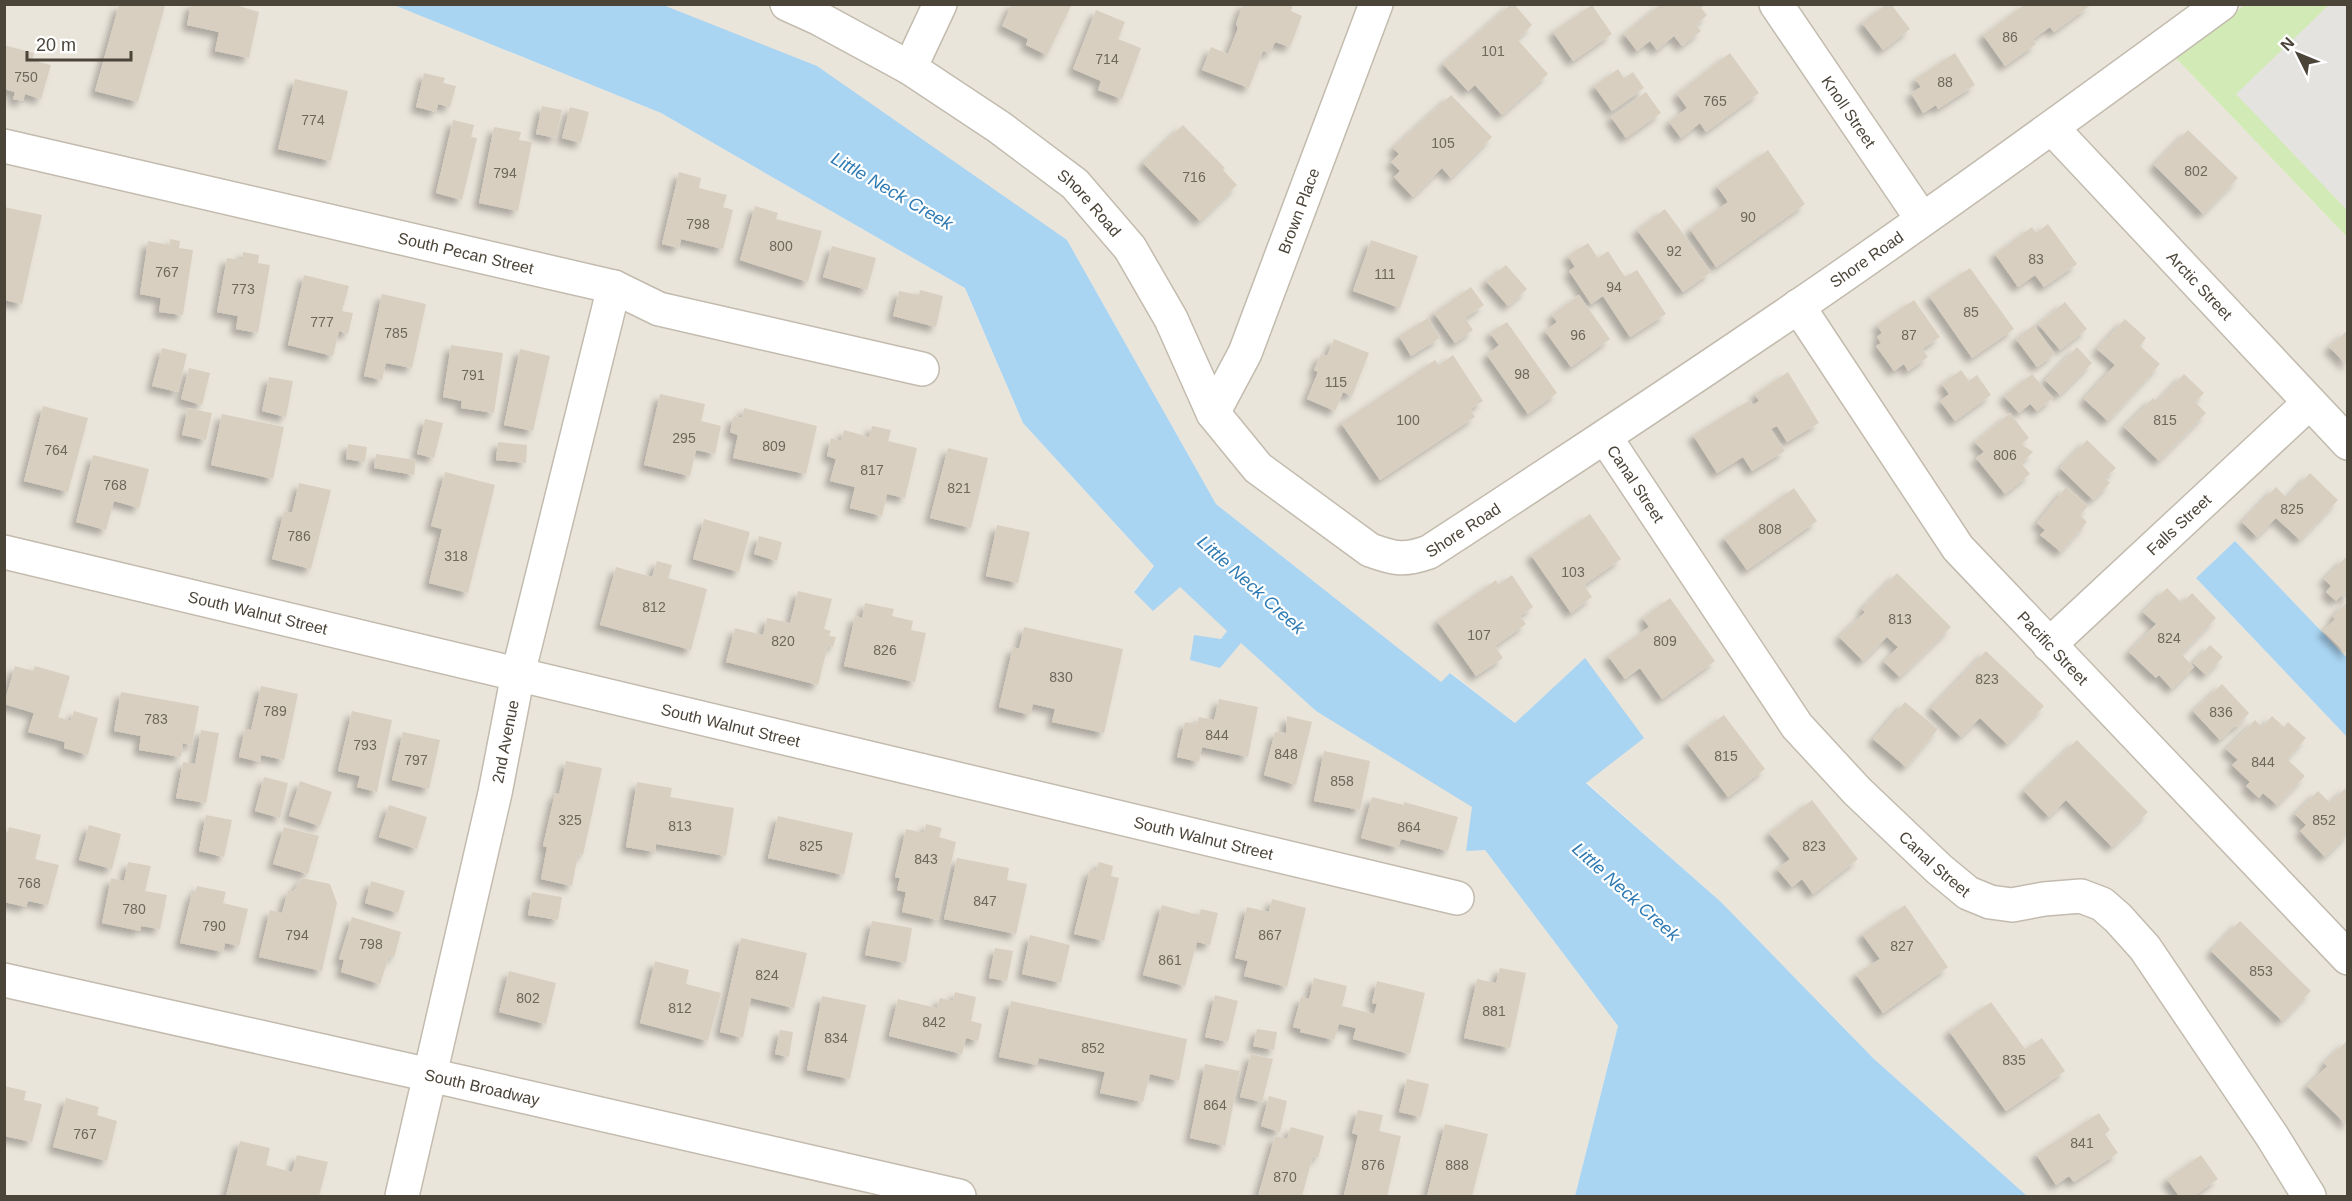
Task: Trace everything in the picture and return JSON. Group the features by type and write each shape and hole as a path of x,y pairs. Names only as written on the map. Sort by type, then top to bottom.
{"street":[{"name":"Shore Road","path":"787,4 818,18 910,68 999,127 1075,184 1130,248 1171,319 1213,413 1258,468 1370,550 1391,557 1410,559 1429,552 1605,437 1798,306 2052,128 2221,4"},
{"path":"910,68 940,4"},
{"name":"Brown Place","path":"1213,413 1245,353 1376,4"},
{"name":"Knoll Street","path":"1776,4 1922,219"},
{"name":"Arctic Street","path":"2052,128 2348,443"},
{"name":"South Pecan Street","path":"4,146 614,287 659,309 922,369"},
{"name":"2nd Avenue","path":"402,1197 495,793 518,674 614,287"},
{"name":"Pacific Street","path":"1798,306 1958,548 2348,957"},
{"name":"Falls Street","path":"2049,645 2309,403"},
{"name":"Canal Street","path":"1605,437 1804,734 1857,791 1939,869 1968,893 1990,902 2012,905 2081,896 2102,904 2118,918 2145,948 2272,1136 2309,1197"},
{"name":"South Walnut Street","path":"4,552 1457,898"},
{"name":"South Broadway","path":"4,980 959,1197"}],"shaded area":[{"path":"5,5 394,5 661,113 965,288 1023,423 1154,566 1134,591 1180,587 1228,631 1221,639 1241,642 1316,711 1473,807 1485,850 1618,1026 1575,1196 5,1196"},
{"path":"663,5 2245,5 2174,56 2347,237 2347,658 2235,541 2196,578 2347,737 2347,1196 2027,1196 1873,1058 1721,902 1586,782 1585,659 1515,723 1451,673 1442,683 1216,504 1067,240"},
{"path":"2329,5 2347,5 2347,210 2236,94"}],"green space":[{"path":"2245,5 2347,5 2347,237 2174,56"}],"water":[{"name":"Little Neck Creek","path":"394,5 663,5 817,66 1067,240 1216,504 1441,682 1450,673 1515,723 1585,658 1644,738 1586,783 1721,902 1873,1058 2027,1196 1575,1196 1618,1026 1485,850 1466,851 1472,807 1316,711 1241,643 1220,668 1190,660 1194,635 1221,639 1227,631 1180,587 1153,611 1134,592 1154,566 1023,423 965,288 661,113"},
{"path":"2235,541 2347,658 2347,737 2196,578"}],"building":[{"path":"191,4 232,4 259,12 249,58 215,51 219,32 187,25"},
{"path":"1012,4 1072,4 1047,55 1026,45 1028,39 1002,26"},
{"path":"1243,4 1293,4 1291,11 1302,16 1290,47 1275,42 1270,53 1263,51 1249,88 1202,70 1211,47 1228,54 1238,28 1236,24"},
{"path":"1511,4 1514,4 1532,25 1517,39 1548,74 1502,115 1475,85 1468,91 1443,64"},
{"path":"1661,4 1705,4 1701,8 1707,15 1696,25 1701,31 1682,46 1674,36 1657,50 1650,41 1637,51 1624,34"},
{"path":"1887,4 1891,4 1910,29 1883,50 1862,23"},
{"path":"2026,4 2092,4 2054,32 2050,27 2033,39 2036,44 2005,66 1983,35"},
{"path":"119,5 165,6 138,102 95,91"},
{"path":"1592,5 1612,34 1573,61 1553,32"},
{"path":"1096,10 1125,22 1118,39 1141,48 1122,99 1098,90 1101,81 1073,69"},
{"path":"4,45 34,53 32,60 51,65 41,99 25,94 23,101 13,99 15,92 4,89"},
{"path":"1730,53 1759,93 1706,132 1700,123 1681,138 1669,122 1687,108 1677,94"},
{"path":"1955,53 1975,85 1938,109 1936,105 1923,113 1911,93 1921,87 1915,79"},
{"path":"1618,69 1624,78 1633,72 1644,88 1612,111 1594,86"},
{"path":"424,73 445,78 443,83 456,86 450,107 438,104 436,112 416,107"},
{"path":"295,79 348,91 331,161 278,149"},
{"path":"1646,92 1661,113 1626,138 1611,117"},
{"path":"1451,95 1492,137 1451,178 1442,168 1413,197 1394,177 1400,171 1391,162 1399,154 1393,148"},
{"path":"542,106 562,110 556,138 536,134"},
{"path":"570,107 589,112 581,143 562,138"},
{"path":"453,120 474,125 471,137 477,138 462,200 436,193"},
{"path":"1183,125 1225,168 1223,170 1237,185 1200,221 1143,163"},
{"path":"494,127 521,132 519,140 532,142 518,211 479,203"},
{"path":"2188,130 2238,178 2203,214 2154,165"},
{"path":"1768,150 1805,204 1716,267 1690,229 1728,202 1717,186"},
{"path":"679,172 701,178 699,188 727,195 723,207 733,210 723,249 681,239 679,248 662,244"},
{"path":"755,206 778,213 776,219 822,231 808,282 740,260"},
{"path":"4,207 42,215 22,304 4,300"},
{"path":"1665,209 1711,272 1683,292 1637,230"},
{"path":"2048,224 2077,264 2044,287 2035,275 2018,287 1995,254 2032,227 2036,233"},
{"path":"170,239 180,241 179,248 193,250 183,315 159,312 161,298 140,294 148,241 170,245"},
{"path":"1371,240 1418,256 1400,308 1353,291"},
{"path":"1588,243 1598,258 1608,251 1625,277 1637,270 1666,314 1630,337 1603,296 1591,304 1569,271 1575,267 1568,256"},
{"path":"832,246 876,258 867,290 823,277"},
{"path":"243,252 259,255 258,263 270,265 258,333 236,329 238,316 217,312 227,258 242,260"},
{"path":"1506,265 1527,289 1508,306 1486,281"},
{"path":"1970,268 2014,329 1972,358 1929,296"},
{"path":"304,275 349,286 342,311 353,313 348,334 339,331 333,356 288,345"},
{"path":"1471,287 1484,305 1465,318 1473,330 1455,343 1434,313"},
{"path":"920,290 943,296 936,327 893,316 899,291 919,295"},
{"path":"382,294 426,304 412,368 386,363 382,380 364,376"},
{"path":"1579,295 1610,339 1571,367 1545,331 1557,322 1552,315"},
{"path":"1914,300 1940,337 1922,349 1928,357 1908,371 1904,364 1894,371 1876,346 1881,343 1877,337 1882,333 1877,325"},
{"path":"2065,302 2087,329 2060,350 2038,324"},
{"path":"1428,318 1440,338 1411,356 1399,336"},
{"path":"2125,319 2146,338 2140,346 2160,364 2108,421 2084,399 2115,365 2097,349"},
{"path":"1507,322 1557,393 1528,414 1487,355 1499,345 1490,333"},
{"path":"2034,325 2055,354 2037,367 2016,339"},
{"path":"2348,330 2348,366 2329,347"},
{"path":"1334,339 1369,353 1352,396 1343,392 1335,411 1307,399 1318,372 1314,370 1321,354 1327,356"},
{"path":"451,345 503,353 494,413 461,408 462,401 443,397"},
{"path":"2077,347 2092,363 2060,395 2045,380"},
{"path":"162,348 187,354 178,392 152,386"},
{"path":"520,349 550,356 533,431 504,425"},
{"path":"1453,355 1483,401 1470,409 1475,417 1380,480 1341,423 1435,360 1439,365"},
{"path":"189,368 210,373 202,405 181,399"},
{"path":"1961,370 1969,381 1977,375 1991,395 1955,421 1940,401 1949,394 1942,384"},
{"path":"1788,372 1819,423 1787,442 1777,426 1771,429 1785,451 1752,471 1743,457 1717,473 1693,435 1750,400 1753,405 1759,401 1755,394"},
{"path":"2032,374 2053,398 2037,411 2030,404 2019,413 2004,396"},
{"path":"2184,374 2204,393 2195,402 2206,413 2159,461 2124,427 2153,398 2157,402"},
{"path":"269,377 293,381 286,417 262,411"},
{"path":"660,394 705,404 701,421 721,426 715,454 696,450 690,476 644,465"},
{"path":"43,406 88,418 68,492 24,481"},
{"path":"188,408 212,413 206,440 182,435"},
{"path":"744,408 817,426 806,474 733,458 738,435 730,432 734,416 742,418"},
{"path":"2010,413 2029,438 2021,444 2033,452 2021,463 2030,474 2005,494 1976,458 1984,452 1975,442"},
{"path":"222,414 284,427 273,479 211,465"},
{"path":"425,419 443,423 434,458 417,454"},
{"path":"872,426 891,430 888,441 917,448 905,498 887,494 882,516 850,508 855,487 830,481 836,459 827,456 831,438 841,441 844,430 869,437"},
{"path":"2087,440 2116,468 2105,478 2110,483 2093,500 2060,468"},
{"path":"498,442 527,445 526,463 496,460"},
{"path":"348,444 367,447 365,462 346,459"},
{"path":"948,448 988,458 971,528 930,518"},
{"path":"376,454 416,460 414,475 374,468"},
{"path":"93,455 149,469 139,508 114,501 106,530 76,522"},
{"path":"445,472 495,485 468,593 429,583 442,529 431,526"},
{"path":"2310,473 2338,500 2300,540 2276,518 2257,537 2242,522 2276,487 2287,498"},
{"path":"299,483 331,490 311,569 272,559 284,511 292,513"},
{"path":"2066,487 2088,506 2080,515 2087,522 2061,552 2040,535 2045,530 2037,523"},
{"path":"1794,488 1817,521 1747,570 1724,538"},
{"path":"1590,514 1621,559 1584,585 1592,597 1571,613 1531,555"},
{"path":"704,519 750,532 739,572 693,559"},
{"path":"997,525 1030,532 1018,583 986,576"},
{"path":"759,536 782,542 777,561 754,554"},
{"path":"2346,557 2348,559 2348,600 2342,595 2336,601 2326,592 2331,586 2324,579"},
{"path":"657,561 672,565 668,578 707,589 691,650 600,625 616,567 652,577"},
{"path":"1897,573 1951,627 1900,677 1884,662 1898,647 1887,637 1863,661 1839,637 1865,612 1862,609"},
{"path":"1512,575 1533,607 1520,616 1526,624 1495,646 1503,658 1476,676 1437,621 1496,580 1498,585"},
{"path":"2167,588 2182,603 2192,593 2216,618 2181,654 2194,667 2172,689 2159,675 2156,678 2129,652 2156,624 2143,612"},
{"path":"798,591 832,599 824,629 831,631 829,636 836,637 833,647 828,645 818,685 726,662 735,628 763,635 767,618 790,623"},
{"path":"1670,598 1715,661 1662,699 1640,668 1625,679 1608,656 1649,627 1643,618"},
{"path":"2348,601 2348,655 2323,631 2335,619 2333,616"},
{"path":"865,603 894,609 892,616 913,621 911,630 926,633 915,682 844,666 855,616 862,618"},
{"path":"1024,627 1123,649 1104,733 1052,722 1055,709 1033,704 1030,715 999,707 1013,647 1019,649"},
{"path":"2210,645 2223,657 2206,675 2193,663"},
{"path":"1986,651 2044,706 2007,744 1980,718 1961,737 1931,708"},
{"path":"15,666 33,671 35,666 70,676 58,717 71,721 74,711 98,718 88,755 64,748 65,742 28,732 34,713 4,704"},
{"path":"2222,684 2249,713 2237,727 2235,726 2220,740 2193,711"},
{"path":"261,686 298,694 284,760 261,755 260,762 239,757 245,729 251,730"},
{"path":"121,692 199,706 192,745 183,743 181,757 139,750 141,736 114,731"},
{"path":"1219,699 1258,707 1248,757 1202,747 1199,762 1177,757 1185,722 1197,724 1199,717 1214,720"},
{"path":"1905,702 1938,729 1906,767 1873,739"},
{"path":"352,711 392,720 377,792 357,787 360,776 338,771"},
{"path":"1724,715 1765,769 1728,797 1687,743"},
{"path":"1287,716 1312,722 1296,785 1264,775 1275,732 1286,733"},
{"path":"2272,716 2284,727 2288,722 2306,738 2287,759 2305,776 2277,805 2263,793 2259,798 2246,786 2250,782 2232,765 2238,760 2226,749 2255,720 2262,727"},
{"path":"201,730 219,733 206,803 176,798 183,762 195,764"},
{"path":"403,732 440,740 429,789 392,780"},
{"path":"2077,740 2148,812 2112,847 2066,800 2049,817 2024,791"},
{"path":"1324,751 1370,761 1360,810 1314,801"},
{"path":"566,761 602,768 583,855 578,854 572,886 541,879 547,847 543,846 555,793 559,794"},
{"path":"264,777 288,783 280,818 255,811"},
{"path":"300,781 332,792 320,826 289,816"},
{"path":"637,782 672,788 670,797 734,808 726,856 656,844 655,852 626,847"},
{"path":"2348,786 2348,834 2325,857 2300,831 2306,825 2295,814 2318,791 2330,803"},
{"path":"1372,797 1404,805 1404,802 1458,817 1448,851 1401,839 1398,848 1361,838"},
{"path":"1812,800 1858,859 1813,894 1802,879 1792,887 1777,869 1790,859 1769,833"},
{"path":"389,805 427,817 417,849 379,837"},
{"path":"206,815 232,820 224,857 199,851"},
{"path":"778,816 853,833 844,875 768,858"},
{"path":"926,824 942,828 939,837 956,842 938,920 902,912 906,892 897,890 900,878 895,877 906,829 924,833"},
{"path":"89,825 121,834 112,869 79,860"},
{"path":"9,827 41,835 35,859 59,865 48,905 28,901 26,907 4,902 4,846"},
{"path":"284,827 319,836 308,874 273,864"},
{"path":"957,858 1009,868 1007,880 1027,884 1016,934 944,919"},
{"path":"128,862 151,866 145,891 167,895 160,929 141,926 140,931 102,923 111,878 124,881"},
{"path":"1099,862 1113,866 1111,876 1119,878 1104,941 1074,934 1090,870 1096,871"},
{"path":"302,878 330,884 337,903 322,971 259,957 270,910 282,913 288,891 293,892"},
{"path":"371,881 405,891 398,913 365,903"},
{"path":"197,886 226,892 223,903 248,909 239,946 225,943 223,952 180,943 192,893 195,894"},
{"path":"532,892 562,897 558,920 528,915"},
{"path":"1272,899 1306,908 1287,987 1244,976 1248,961 1235,958 1247,907 1269,912"},
{"path":"1162,905 1199,915 1201,909 1218,913 1210,945 1197,942 1185,986 1143,975"},
{"path":"1905,905 1948,967 1883,1013 1856,974 1880,959 1862,934"},
{"path":"352,917 401,932 394,957 389,956 380,984 341,972 344,960 339,959"},
{"path":"872,921 912,928 906,963 865,955"},
{"path":"2240,921 2311,991 2282,1021 2211,951"},
{"path":"1030,935 1070,945 1061,983 1022,974"},
{"path":"741,938 807,953 794,1008 751,998 743,1038 720,1032"},
{"path":"995,948 1013,951 1007,981 989,978"},
{"path":"655,961 689,970 686,984 721,993 708,1041 640,1023"},
{"path":"1500,968 1526,973 1510,1048 1464,1038 1477,979 1496,983"},
{"path":"509,971 556,983 546,1024 499,1012"},
{"path":"1314,978 1347,986 1342,1006 1374,1014 1377,1004 1372,1003 1377,981 1425,993 1410,1054 1353,1039 1356,1028 1339,1024 1334,1040 1300,1032 1301,1029 1293,1027 1301,997 1309,999"},
{"path":"955,992 976,997 971,1021 982,1024 978,1041 966,1038 962,1054 889,1036 898,999 937,1008 940,998 953,1001"},
{"path":"1215,995 1238,1001 1228,1042 1205,1037"},
{"path":"822,996 866,1005 850,1079 807,1070"},
{"path":"1011,1001 1187,1039 1179,1081 1150,1074 1143,1102 1100,1093 1105,1072 1039,1058 1037,1065 999,1057"},
{"path":"1991,1002 2025,1049 2042,1038 2065,1071 2006,1111 1949,1031"},
{"path":"1257,1029 1277,1032 1274,1050 1253,1046"},
{"path":"780,1030 793,1032 789,1057 775,1054"},
{"path":"2348,1040 2348,1126 2307,1086 2327,1066 2324,1063"},
{"path":"1251,1054 1273,1059 1262,1102 1240,1097"},
{"path":"1205,1064 1240,1071 1225,1146 1190,1138"},
{"path":"1407,1079 1429,1084 1421,1117 1399,1112"},
{"path":"4,1086 26,1091 24,1100 42,1104 32,1142 4,1136"},
{"path":"1269,1096 1287,1101 1280,1132 1261,1126"},
{"path":"66,1098 99,1107 97,1115 117,1121 107,1161 53,1147"},
{"path":"1358,1110 1383,1115 1379,1131 1401,1136 1387,1196 1344,1195 1358,1135 1352,1133"},
{"path":"2099,1113 2110,1130 2105,1134 2118,1153 2074,1182 2069,1176 2056,1185 2036,1154"},
{"path":"1445,1124 1488,1134 1472,1196 1427,1196"},
{"path":"1291,1127 1324,1136 1318,1158 1313,1156 1302,1196 1258,1196 1275,1136 1287,1139"},
{"path":"240,1141 270,1148 266,1165 292,1172 297,1155 328,1162 319,1196 226,1196"},
{"path":"2201,1155 2218,1179 2194,1196 2179,1196 2167,1179"}]}
